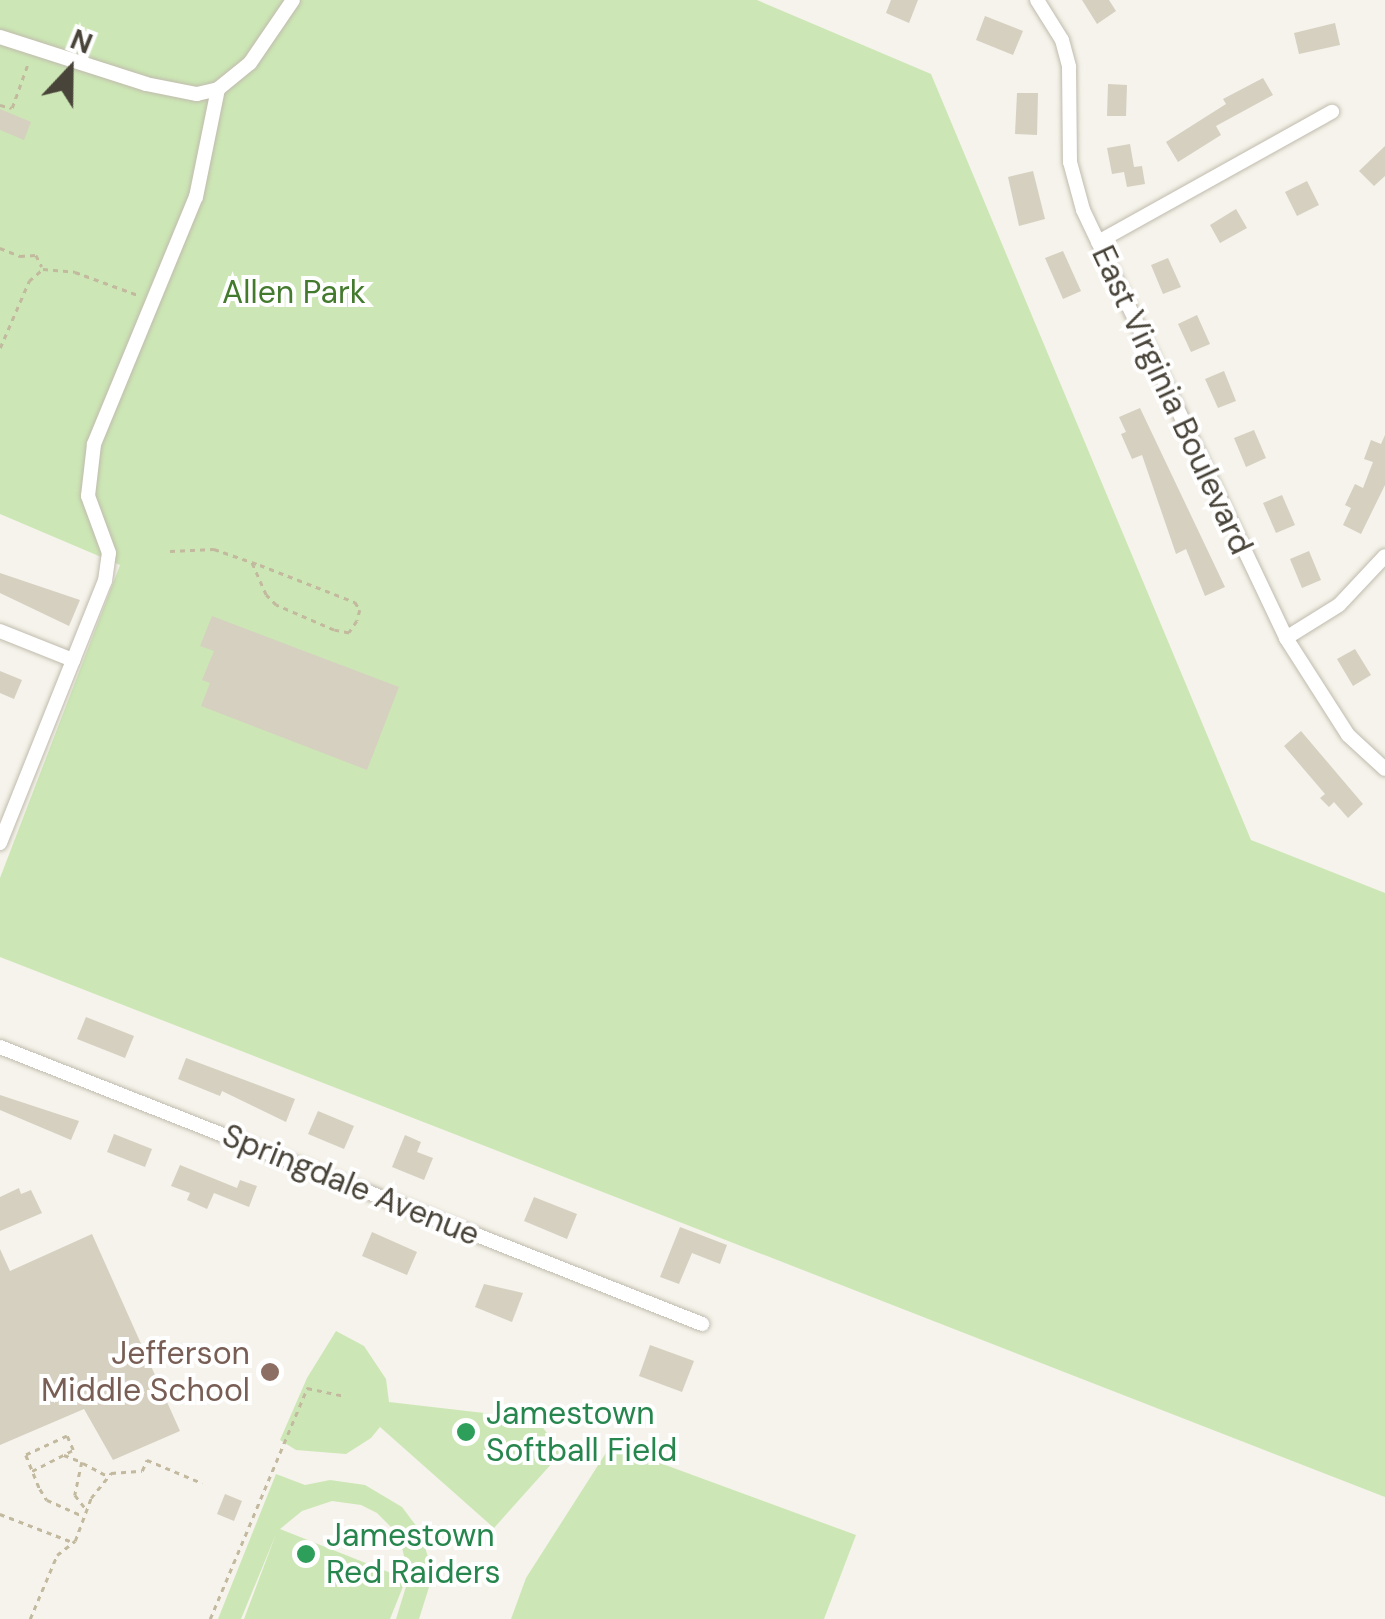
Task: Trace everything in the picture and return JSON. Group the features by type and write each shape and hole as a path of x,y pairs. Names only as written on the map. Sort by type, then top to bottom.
{"street":[{"path":"0,37 146,84 197,94 218,89 250,63 293,0"},
{"name":"East Virginia Boulevard","path":"1037,0 1062,40 1069,67 1070,162 1083,210 1286,638 1348,735 1385,769"},
{"path":"0,843 109,566 109,554 88,496 94,444 196,197 218,89"},
{"path":"1098,242 1332,112"},
{"path":"1286,638 1339,605 1385,556"},
{"path":"0,630 73,660"},
{"name":"Springdale Avenue","path":"0,1047 702,1324"}],"path":[{"path":"0,105 12,108 27,66"},
{"path":"0,248 20,256 36,255 43,269"},
{"path":"0,348 30,281 43,269 75,272 153,301"},
{"path":"170,551 214,549 251,562 355,602 360,610 357,621 349,633 276,606 266,595 251,562"},
{"path":"210,1619 307,1388 346,1396"},
{"path":"32,1471 72,1450 67,1436 26,1455 32,1471 47,1500 84,1516"},
{"path":"64,1455 108,1476 142,1471 147,1460 202,1482"},
{"path":"82,1462 75,1495 87,1510"},
{"path":"30,1619 57,1555 72,1542 108,1476"},
{"path":"0,1514 72,1542"}],"green space":[{"name":"Allen Park","path":"0,0 757,0 931,74 1251,840 1385,893 1385,1497 0,957 0,878 120,565 0,514"},
{"name":"Jamestown Softball Field","path":"336,1331 364,1346 386,1379 389,1402 536,1419 562,1452 494,1528 380,1427 371,1438 346,1454 296,1450 280,1440 307,1378"},
{"path":"611,1445 856,1535 824,1619 511,1619 526,1578"},
{"path":"276,1474 305,1485 330,1480 365,1485 402,1507 420,1531 428,1557 430,1584 419,1619 396,1619 409,1577 399,1535 377,1513 361,1505 332,1501 302,1511 280,1529 406,1579 390,1619 244,1619 276,1534 241,1619 218,1619"}],"building":[{"path":"891,0 918,0 909,23 886,13"},
{"path":"1082,0 1109,0 1116,11 1097,24"},
{"path":"985,16 1023,31 1013,55 976,40"},
{"path":"1335,23 1340,45 1299,54 1294,33"},
{"path":"1263,78 1273,95 1216,126 1221,135 1178,162 1166,142 1226,104 1223,99"},
{"path":"1108,84 1127,85 1126,116 1107,116"},
{"path":"1017,93 1038,93 1037,135 1015,134"},
{"path":"0,109 31,122 24,140 0,130"},
{"path":"1130,144 1134,167 1142,166 1145,184 1127,187 1124,172 1112,174 1107,148"},
{"path":"1385,146 1385,176 1374,186 1359,171"},
{"path":"1033,171 1045,219 1019,226 1008,177"},
{"path":"1307,181 1319,205 1297,216 1285,192"},
{"path":"1236,209 1247,228 1220,243 1210,225"},
{"path":"1063,251 1081,291 1063,299 1045,258"},
{"path":"1168,258 1181,287 1163,294 1151,265"},
{"path":"1197,315 1210,344 1191,352 1178,324"},
{"path":"1224,371 1236,401 1218,408 1205,379"},
{"path":"1140,408 1225,587 1205,596 1186,549 1176,554 1142,455 1132,459 1121,434 1126,432 1119,417"},
{"path":"1254,430 1266,458 1246,467 1234,438"},
{"path":"1385,435 1385,485 1361,534 1343,525 1351,508 1345,505 1355,484 1363,488 1373,462 1364,459 1371,440 1381,444"},
{"path":"1282,495 1295,525 1276,533 1263,503"},
{"path":"1309,551 1321,580 1302,588 1290,559"},
{"path":"0,573 80,600 69,626 0,593"},
{"path":"212,616 399,687 367,770 201,706 210,683 202,680 214,651 200,646"},
{"path":"1355,649 1371,675 1353,686 1337,659"},
{"path":"0,671 22,680 14,699 0,693"},
{"path":"1301,731 1363,804 1348,818 1334,802 1329,807 1320,798 1325,794 1284,746"},
{"path":"86,1017 134,1036 125,1058 77,1039"},
{"path":"186,1058 295,1099 286,1122 222,1091 220,1096 178,1079"},
{"path":"0,1095 79,1121 71,1140 0,1110"},
{"path":"318,1111 354,1126 344,1149 308,1134"},
{"path":"114,1134 152,1149 145,1167 107,1152"},
{"path":"405,1135 421,1142 417,1152 433,1158 424,1180 392,1167"},
{"path":"180,1165 237,1188 240,1180 257,1186 249,1207 214,1193 207,1209 187,1200 190,1193 171,1186"},
{"path":"19,1188 21,1194 31,1190 42,1213 0,1231 0,1197"},
{"path":"534,1197 577,1214 567,1239 524,1221"},
{"path":"680,1227 727,1245 720,1264 692,1253 679,1284 660,1277"},
{"path":"372,1232 417,1252 407,1275 362,1256"},
{"path":"92,1234 180,1431 113,1460 84,1409 0,1445 0,1249 10,1271"},
{"path":"484,1284 523,1293 512,1322 475,1307"},
{"path":"650,1345 694,1361 682,1392 639,1376"},
{"path":"225,1494 242,1501 234,1521 217,1514"}],"place":[{"name":"Jefferson Middle School","path":"270,1372"},
{"name":"Jamestown Softball Field","path":"466,1432"},
{"name":"Jamestown Red Raiders","path":"306,1554"}]}
